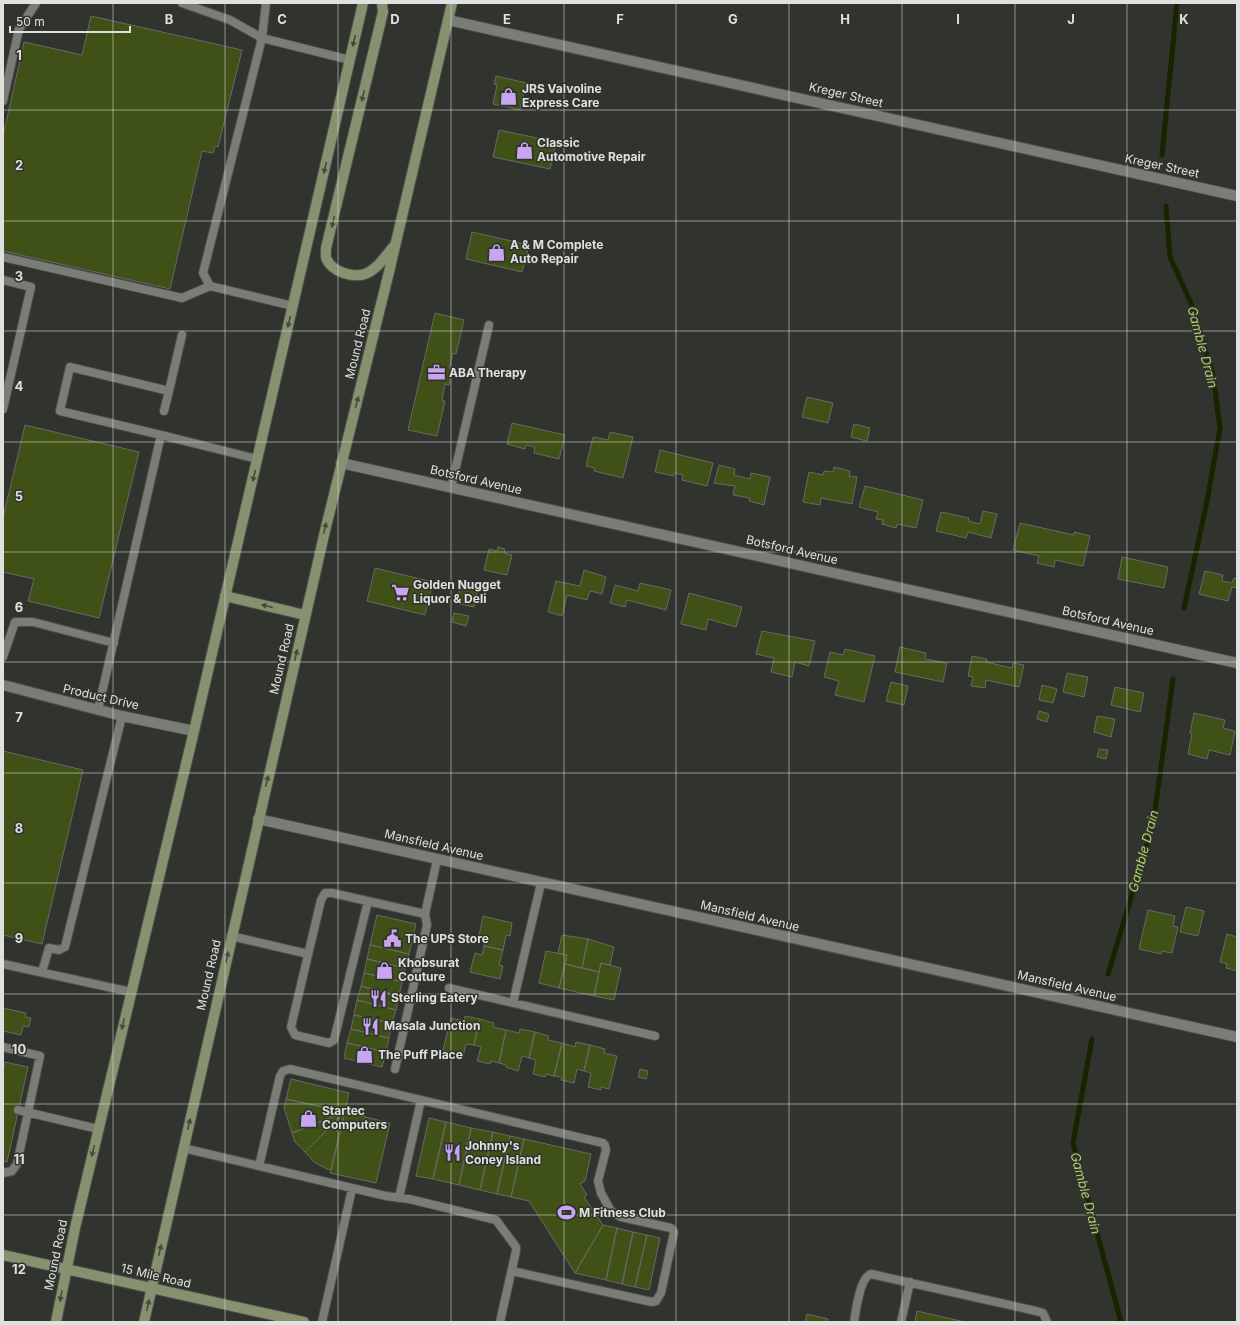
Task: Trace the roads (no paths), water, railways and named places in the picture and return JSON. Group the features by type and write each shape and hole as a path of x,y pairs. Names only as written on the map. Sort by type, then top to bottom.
{"main road":[{"name":"Mound Road","path":"56,1322 66,1269 98,1129 194,731 363,3"},
{"path":"382,3 383,12 326,248 326,259 332,267 342,272 355,275 366,274 375,268 396,244"},
{"name":"Mound Road","path":"144,1322 305,615 341,463 396,244 452,3"},
{"path":"225,596 305,615"},
{"name":"15 Mile Road","path":"3,1255 304,1322"}],"street":[{"name":"Kreger Street","path":"448,20 1237,196"},
{"name":"Botsford Avenue","path":"341,463 1237,663"},
{"name":"Product Drive","path":"3,685 122,716 194,731"},
{"name":"Mansfield Avenue","path":"258,819 1237,1037"}],"lane":[{"path":"3,101 19,29 36,3"},
{"path":"182,3 230,20 262,38 350,60"},
{"path":"210,286 203,273 262,38 266,3"},
{"path":"3,257 182,298 210,286 293,306"},
{"path":"3,280 31,287 4,404"},
{"path":"451,488 489,325"},
{"path":"164,411 182,335"},
{"path":"169,391 70,367 60,410 258,459"},
{"path":"98,710 161,435"},
{"path":"3,657 15,622 33,622 114,642"},
{"path":"42,972 49,948 59,950 65,947 122,716"},
{"path":"395,1069 427,925 424,914 437,860"},
{"path":"513,1003 541,882"},
{"path":"368,901 335,1037 332,1043 298,1037 291,1030 321,900 325,893 332,893 368,901 424,914"},
{"path":"232,936 308,954"},
{"path":"3,964 131,992"},
{"path":"449,988 655,1036"},
{"path":"3,1048 40,1056 17,1164 12,1171 3,1173"},
{"path":"259,1166 280,1076 283,1071 290,1070 603,1143 606,1150 598,1181 601,1193 611,1211 621,1217 671,1228 674,1232 659,1297 656,1301 652,1302 512,1271"},
{"path":"398,1198 421,1100"},
{"path":"18,1110 98,1129"},
{"path":"183,1148 352,1189 496,1220 516,1247 500,1322"},
{"path":"322,1322 352,1189"},
{"path":"854,1322 863,1281 867,1275 876,1274 1036,1311 1043,1313 1048,1322"},
{"path":"901,1322 910,1282"}],"waterway":[{"name":"Gamble Drain","path":"1162,155 1177,3"},
{"name":"Gamble Drain","path":"1166,206 1170,257 1191,303 1213,375 1220,428 1206,506 1184,608"},
{"name":"Gamble Drain","path":"1108,974 1153,825 1173,679"},
{"name":"Gamble Drain","path":"1092,1039 1073,1143 1121,1322"}],"place":[{"name":"JRS Valvoline Express Care","path":"509,96"},
{"name":"Classic Automotive Repair","path":"524,150"},
{"name":"A & M Complete Auto Repair","path":"497,252"},
{"name":"ABA Therapy","path":"436,373"},
{"name":"Golden Nugget Liquor & Deli","path":"400,592"},
{"name":"The UPS Store","path":"392,939"},
{"name":"Khobsurat Couture","path":"385,970"},
{"name":"Sterling Eatery","path":"378,998"},
{"name":"Masala Junction","path":"371,1026"},
{"name":"The Puff Place","path":"365,1055"},
{"name":"Startec Computers","path":"309,1118"},
{"name":"Johnny's Coney Island","path":"452,1153"},
{"name":"M Fitness Club","path":"566,1213"}]}
